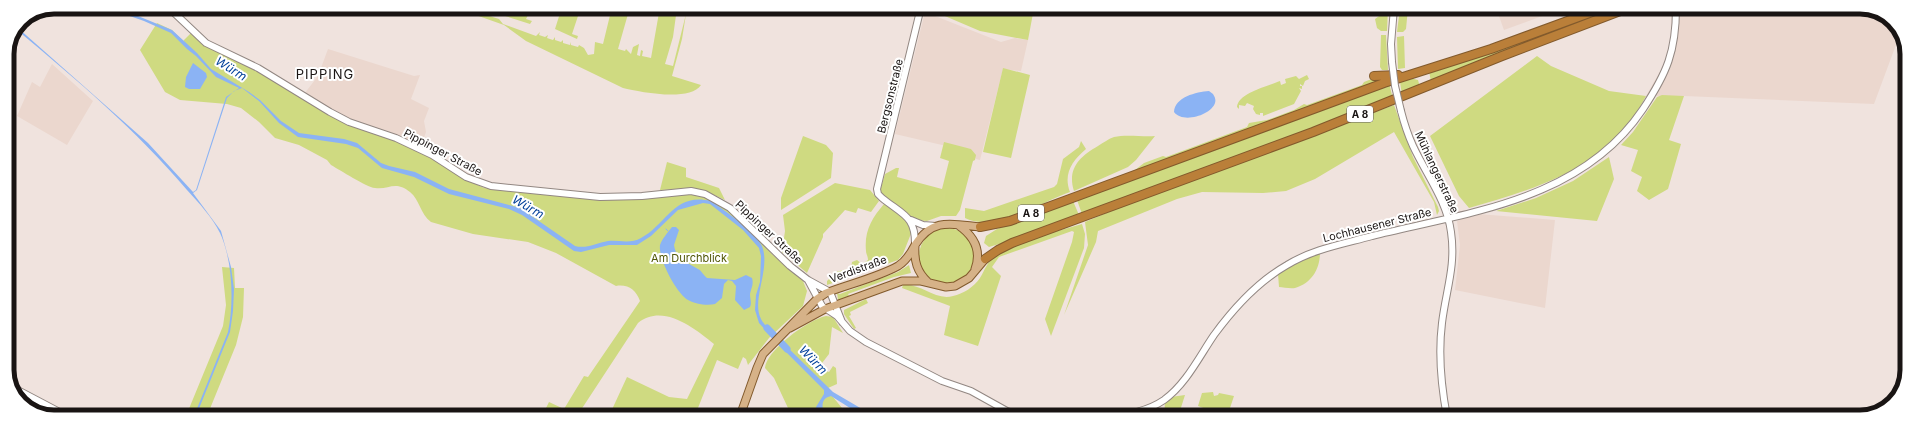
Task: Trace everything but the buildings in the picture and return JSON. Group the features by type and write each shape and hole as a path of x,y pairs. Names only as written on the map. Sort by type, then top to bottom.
{"highway":[{"name":"A 8","path":"980,228 1010,221 1409,75 1492,49 1587,14"},
{"name":"A 8","path":"985,259 1012,243 1360,114 1502,56 1612,14"},
{"path":"1374,76 1409,75"},
{"path":"1116,181 1133,168"}],"main road":[{"name":"Pippinger Straße","path":"177,14 197,36 212,47 258,68 349,122 390,135 478,182 491,186 600,196 642,196 691,191 705,194 730,208 781,259 808,280 830,292 842,322"},
{"name":"Bergsonstraße","path":"911,220 882,198 878,194 877,189 920,14"},
{"name":"Mühlangerstraße","path":"1394,14 1391,44 1392,62 1395,86 1401,112 1412,146 1449,218 1453,250 1453,264 1442,322 1440,357 1446,410"},
{"name":"Lochhausener Straße","path":"1141,410 1163,400 1172,393 1228,318 1258,286 1284,266 1323,248 1510,202 1548,187 1568,177 1607,150 1627,132 1654,93 1664,75 1674,42 1676,14"},
{"path":"911,220 923,225 936,226 943,224 980,228"},
{"path":"911,220 915,231 915,263 918,271 930,284"},
{"path":"958,225 969,233 976,245 978,258 975,271"},
{"name":"Verdistraße","path":"742,410 758,364 774,342 817,299 830,292 899,266 927,230 936,226"},
{"name":"Verdistraße","path":"788,329 825,309 902,281 921,281 946,288 955,286 966,280 985,259"},
{"name":"Pippinger Straße","path":"808,280 817,299 825,309 842,322 850,331 866,342 942,381 970,392 1008,410"},
{"path":"21,392 56,410"}],"shaded area":[{"path":"925,14 930,14 1001,42 1015,38 1028,40 1021,71 1003,69 980,160 976,159 971,149 942,145 895,134"},
{"path":"1498,14 1548,14 1504,30"},
{"path":"1672,14 1860,14 1873,16 1885,22 1890,27 1898,40 1874,104 1684,96 1646,96 1666,61 1671,38"},
{"path":"328,49 414,76 420,75 411,99 429,108 424,121 426,132 419,152 350,125 301,98 318,76"},
{"path":"52,64 93,101 67,145 17,116 32,82 40,87"},
{"path":"1478,214 1555,220 1545,308 1455,290 1460,245 1457,221"}],"green space":[{"path":"473,14 483,14 499,19 503,24 536,36 540,32 539,35 545,37 548,35 547,38 553,40 555,37 555,40 561,42 563,40 563,43 570,45 571,42 571,45 578,47 579,45 584,48 588,55 594,54 595,42 603,44 610,14 628,14 618,49 625,51 626,49 631,54 633,47 639,44 637,55 640,56 641,50 643,51 642,56 651,58 659,14 676,14 673,37 665,64 673,66 686,14 682,39 672,76 701,85 695,90 687,93 676,94 641,92 623,88 526,41 504,25"},
{"path":"528,14 526,19 532,21 530,24 502,15"},
{"path":"560,14 579,14 572,34 578,36 577,39 555,29"},
{"path":"940,14 1033,14 1028,40 980,31"},
{"path":"1382,14 1388,14 1387,31 1381,31 1377,28 1375,19"},
{"path":"1399,14 1407,14 1406,29 1403,32 1397,32"},
{"path":"1592,14 1599,14 1600,17 1431,82 1429,71"},
{"name":"Am Durchblick","path":"157,23 172,30 183,41 192,32 333,117 350,125 391,138 436,160 465,179 484,188 579,197 690,194 708,197 740,219 772,254 803,281 807,291 803,306 769,338 748,365 746,359 743,357 738,369 717,360 697,410 612,410 627,377 669,397 687,399 714,344 688,325 678,320 658,316 648,318 638,323 581,410 545,410 549,402 564,409 584,376 588,377 640,301 634,291 628,287 616,286 556,253 528,242 473,234 431,222 424,215 413,195 405,188 396,186 375,188 366,185 331,165 327,160 299,145 275,138 259,122 241,108 227,104 180,100 165,92 140,50"},
{"path":"1381,35 1386,35 1388,70 1382,70 1380,67"},
{"path":"1404,36 1405,68 1398,69 1397,37"},
{"path":"1537,56 1551,66 1609,91 1646,96 1631,121 1613,141 1593,158 1571,171 1547,182 1522,192 1469,208 1459,196 1430,136"},
{"path":"1003,68 1030,75 1011,158 983,152"},
{"path":"1307,75 1309,79 1305,81 1303,86 1300,84 1302,89 1299,88 1301,91 1294,104 1263,116 1263,113 1260,113 1260,115 1256,114 1253,109 1254,106 1247,103 1245,106 1239,105 1239,109 1237,107 1242,98 1254,91 1280,81 1281,85 1286,83 1285,79 1296,76 1299,79"},
{"path":"1374,78 1385,79 1137,171 1135,170 1144,163 1163,156 1166,157 1247,127 1249,123 1267,120 1294,110 1304,104 1307,105 1362,85 1364,82"},
{"path":"1410,78 1418,80 1420,87 1402,95 1400,82"},
{"path":"1389,83 1393,99 1082,214 1077,200"},
{"path":"1662,95 1684,96 1669,140 1681,144 1668,189 1649,200 1637,191 1642,177 1631,171 1638,150 1621,145 1633,132 1657,97"},
{"path":"1394,105 1413,157 1438,207 1439,211 1437,215 1434,202 1394,132 1315,179 1286,191 1263,193 1202,192 1177,199 1098,231 1096,242 1064,315 1088,245 1085,222"},
{"path":"803,136 826,145 833,153 831,178 781,210 781,198"},
{"path":"1155,136 1136,160 1128,167 1074,191 1072,176 1076,164 1091,150 1114,137"},
{"path":"1081,141 1086,149 1070,168 1068,174 1068,185 1070,192 1004,219 990,222 976,222 965,218 965,208 984,211 1054,187 1057,184 1063,159 1079,147"},
{"path":"944,142 971,149 976,155 975,160 973,161 960,210 956,216 941,216 927,221 913,220 881,194 880,191 885,174 899,168 897,177 942,189 949,161 940,158"},
{"path":"1609,157 1614,179 1597,221 1496,211 1536,198 1573,181"},
{"path":"667,162 686,168 686,177 719,188 725,200 700,191 678,189 660,190"},
{"path":"835,183 870,190 879,201 871,212 858,208 856,213 845,210 823,234 807,273 782,252 785,231 783,215"},
{"path":"1073,201 1079,215 1000,245 989,247 984,243 986,236 997,229"},
{"path":"884,204 908,221 912,231 903,254 898,260 827,285 827,281 836,272 851,268 852,262 857,260 862,264 868,260 866,252 866,237 876,214"},
{"path":"1082,224 1085,234 1084,248 1051,336 1045,319 1072,242 1074,232 1072,231 999,257 992,267 1001,276 978,346 944,335 950,306 902,288 903,285 910,285 946,297 961,294 975,284 990,260 1004,251 1037,237"},
{"path":"947,228 958,230 967,236 973,245 975,256 973,267 967,276 958,282 947,284 936,282 927,276 921,267 919,256 921,245 927,236 936,230"},
{"path":"1320,252 1317,270 1306,283 1295,288 1279,287 1278,274 1286,267"},
{"path":"909,265 911,273 894,277 848,294 849,296 838,300 837,293 840,294 898,272"},
{"path":"222,267 234,268 235,288 244,288 243,317 236,345 209,410 188,410 223,326 226,305"},
{"path":"866,299 868,303 850,312 851,315 849,316 856,328 854,329 844,314 844,310"},
{"path":"826,316 833,317 843,333 832,327 829,354 819,367 829,372 833,366 836,368 837,384 828,388 820,381 842,408 846,410 790,410 774,378 765,368 772,353 780,345 809,323"},
{"path":"1213,392 1214,396 1218,395 1219,393 1234,396 1229,410 1209,410 1198,406 1202,393"},
{"path":"1185,395 1180,410 1164,410 1165,402 1171,397"}],"water":[{"path":"124,14 138,16 172,30 197,53 211,69 249,92 260,100 281,121 299,133 344,139 357,143 381,163 415,172 449,189 520,208 575,246 587,246 608,241 637,240 650,232 679,205 698,199 711,201 753,234 762,246 764,264 758,303 759,311 762,321 773,334 771,336 759,323 755,310 756,295 760,282 761,256 759,248 743,230 710,204 703,203 678,210 651,236 637,245 609,245 581,252 574,251 522,215 509,209 449,194 414,177 382,168 358,148 346,144 298,137 279,123 259,101 242,88 235,90 239,88 216,77 171,33"},
{"path":"22,31 148,143 193,192 196,190 226,97 232,92 227,98 197,190 193,193 221,231 228,255 220,233 213,221 201,205 168,168 127,126 20,33"},
{"path":"193,63 206,73 207,77 200,89 189,89 185,87 186,77"},
{"path":"1209,91 1215,97 1215,103 1203,114 1190,118 1178,116 1174,112 1178,103 1187,96"},
{"path":"672,227 676,227 679,230 674,245 677,254 683,260 699,270 707,278 735,280 746,275 752,278 753,283 750,294 750,307 744,310 735,300 736,286 732,281 728,280 724,284 722,298 715,304 698,304 683,296 673,283 660,251 661,243"},
{"path":"228,256 234,289 230,332 198,410 196,410 228,332 232,295"},
{"path":"782,342 833,392 864,410 848,410 850,408 831,396 824,400 823,410 817,410 816,407 824,394 824,390 779,345"}],"waterway":[{"name":"Würm","path":"767,328 787,349"}],"district":[{"name":"PIPPING","path":"325,74"}]}
